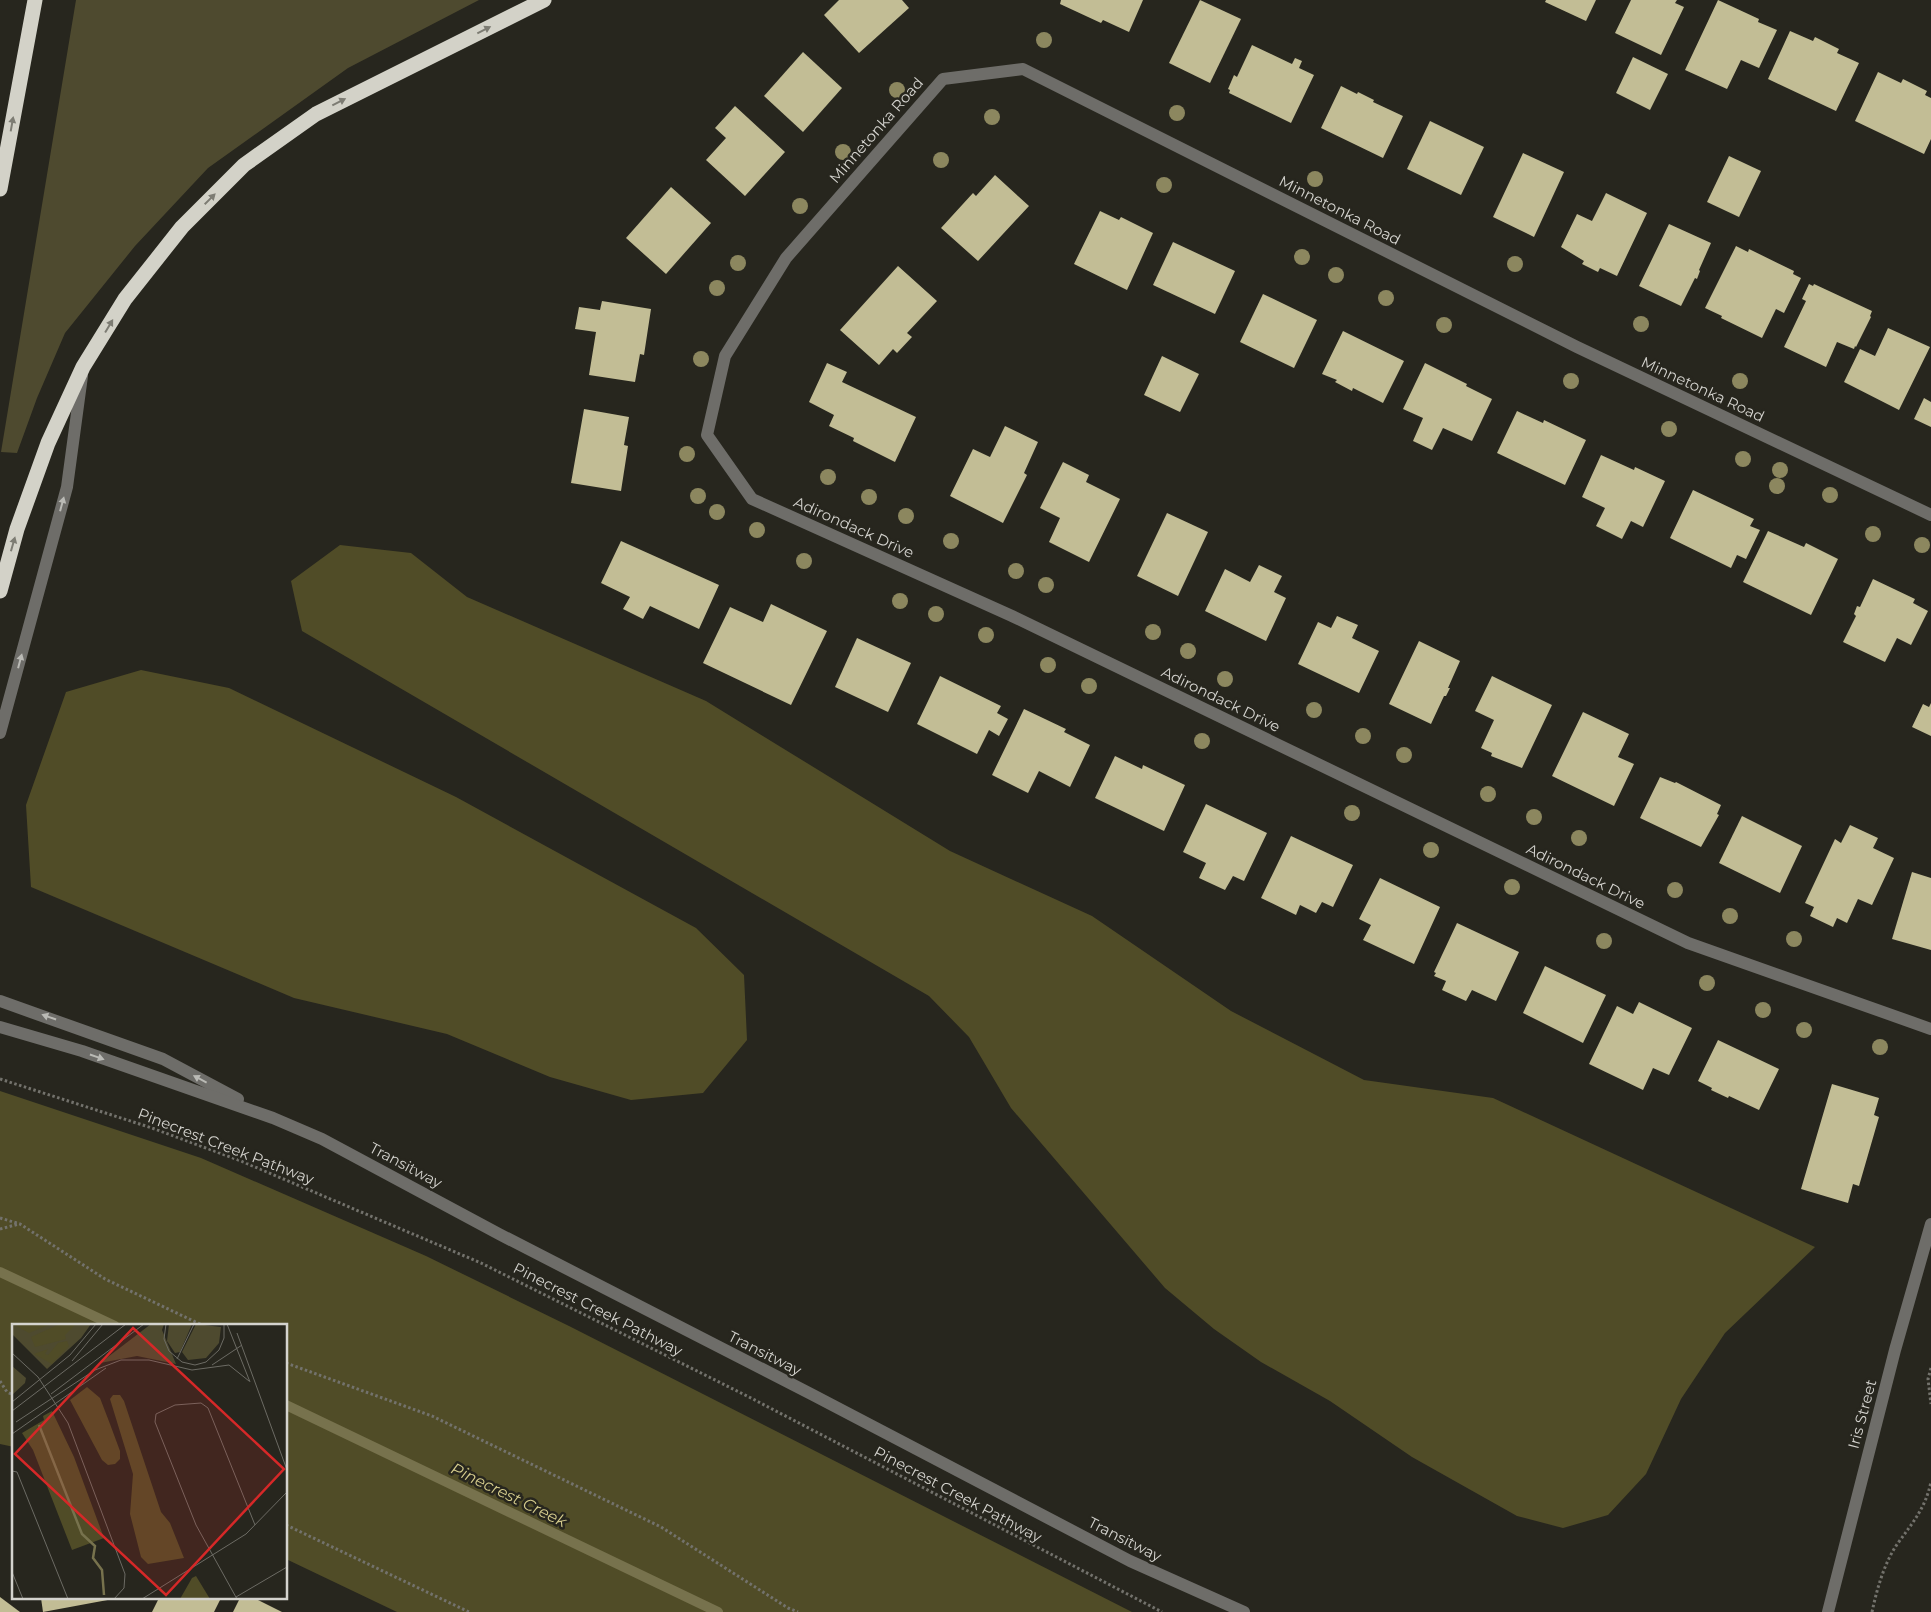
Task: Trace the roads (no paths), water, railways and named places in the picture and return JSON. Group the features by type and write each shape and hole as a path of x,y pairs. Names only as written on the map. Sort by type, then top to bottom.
{"highway":[{"path":"0,189 35,0"},
{"path":"0,591 17,529 48,443 83,367 125,299 176,234 244,165 316,114 544,0"}],"street":[{"name":"Minnetonka Road","path":"786,258 942,79 1023,68 1577,347 1931,514"},
{"name":"Adirondack Drive","path":"786,258 725,356 707,435 752,499 1012,616 1688,943 1931,1029"},
{"path":"0,733 67,487 83,367"},
{"name":"Transitway","path":"0,1001 162,1059 274,1118 322,1139 369,1163 500,1234 1130,1561 1244,1612"},
{"name":"Transitway","path":"0,1027 82,1051 274,1118"},
{"name":"Iris Street","path":"1828,1612 1910,1295 1931,1224"}],"waterway":[{"name":"Pinecrest Creek","path":"0,1272 111,1324"},
{"name":"Pinecrest Creek","path":"288,1406 718,1612"}]}
